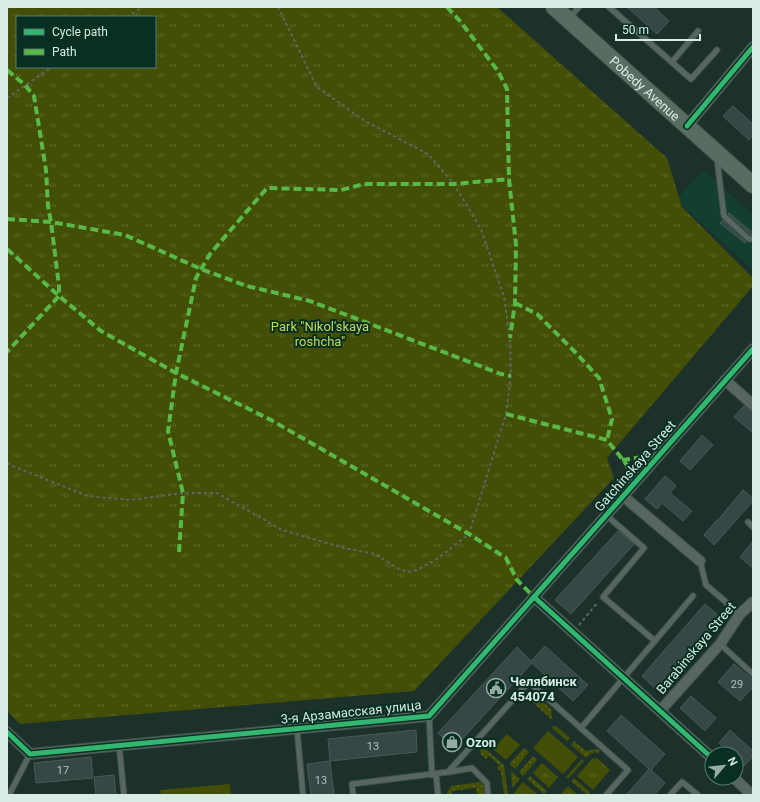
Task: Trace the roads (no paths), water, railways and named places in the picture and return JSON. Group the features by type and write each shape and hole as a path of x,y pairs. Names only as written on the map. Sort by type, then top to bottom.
{"main road":[{"name":"Pobedy Avenue","path":"554,7 753,185"}],"street":[{"path":"687,126 753,47"},
{"name":"Gatchinskaya Street","path":"534,597 753,349"},
{"path":"725,380 753,405"},
{"path":"623,496 700,561"},
{"path":"534,597 704,751"},
{"name":"3-я Арзамасская улица","path":"30,754 429,716 534,597"},
{"name":"Barabinskaya Street","path":"660,711 720,644 740,614 753,602"},
{"path":"7,732 30,754"},
{"path":"742,786 752,795"}],"lane":[{"path":"568,20 579,7"},
{"path":"609,7 691,79 717,50"},
{"path":"672,62 698,31"},
{"path":"716,152 724,216 749,239 753,239"},
{"path":"606,515 644,548 603,597 655,641"},
{"path":"748,522 753,527"},
{"path":"700,561 706,585 740,614"},
{"path":"581,728 693,596"},
{"path":"720,644 753,674"},
{"path":"448,772 529,682 628,770 606,795"},
{"path":"429,716 434,774 438,795"},
{"path":"297,729 303,795"},
{"path":"119,745 124,795"},
{"path":"9,795 30,754"},
{"path":"353,795 352,784 472,768 487,783 488,795"},
{"path":"670,795 682,782 698,795"}],"place":[{"name":"Челябинск 454074","path":"496,688"},
{"name":"Ozon","path":"452,742"}],"park label":[{"name":"Park \"Nikol'skaya roshcha\"","path":"320,334"}]}
